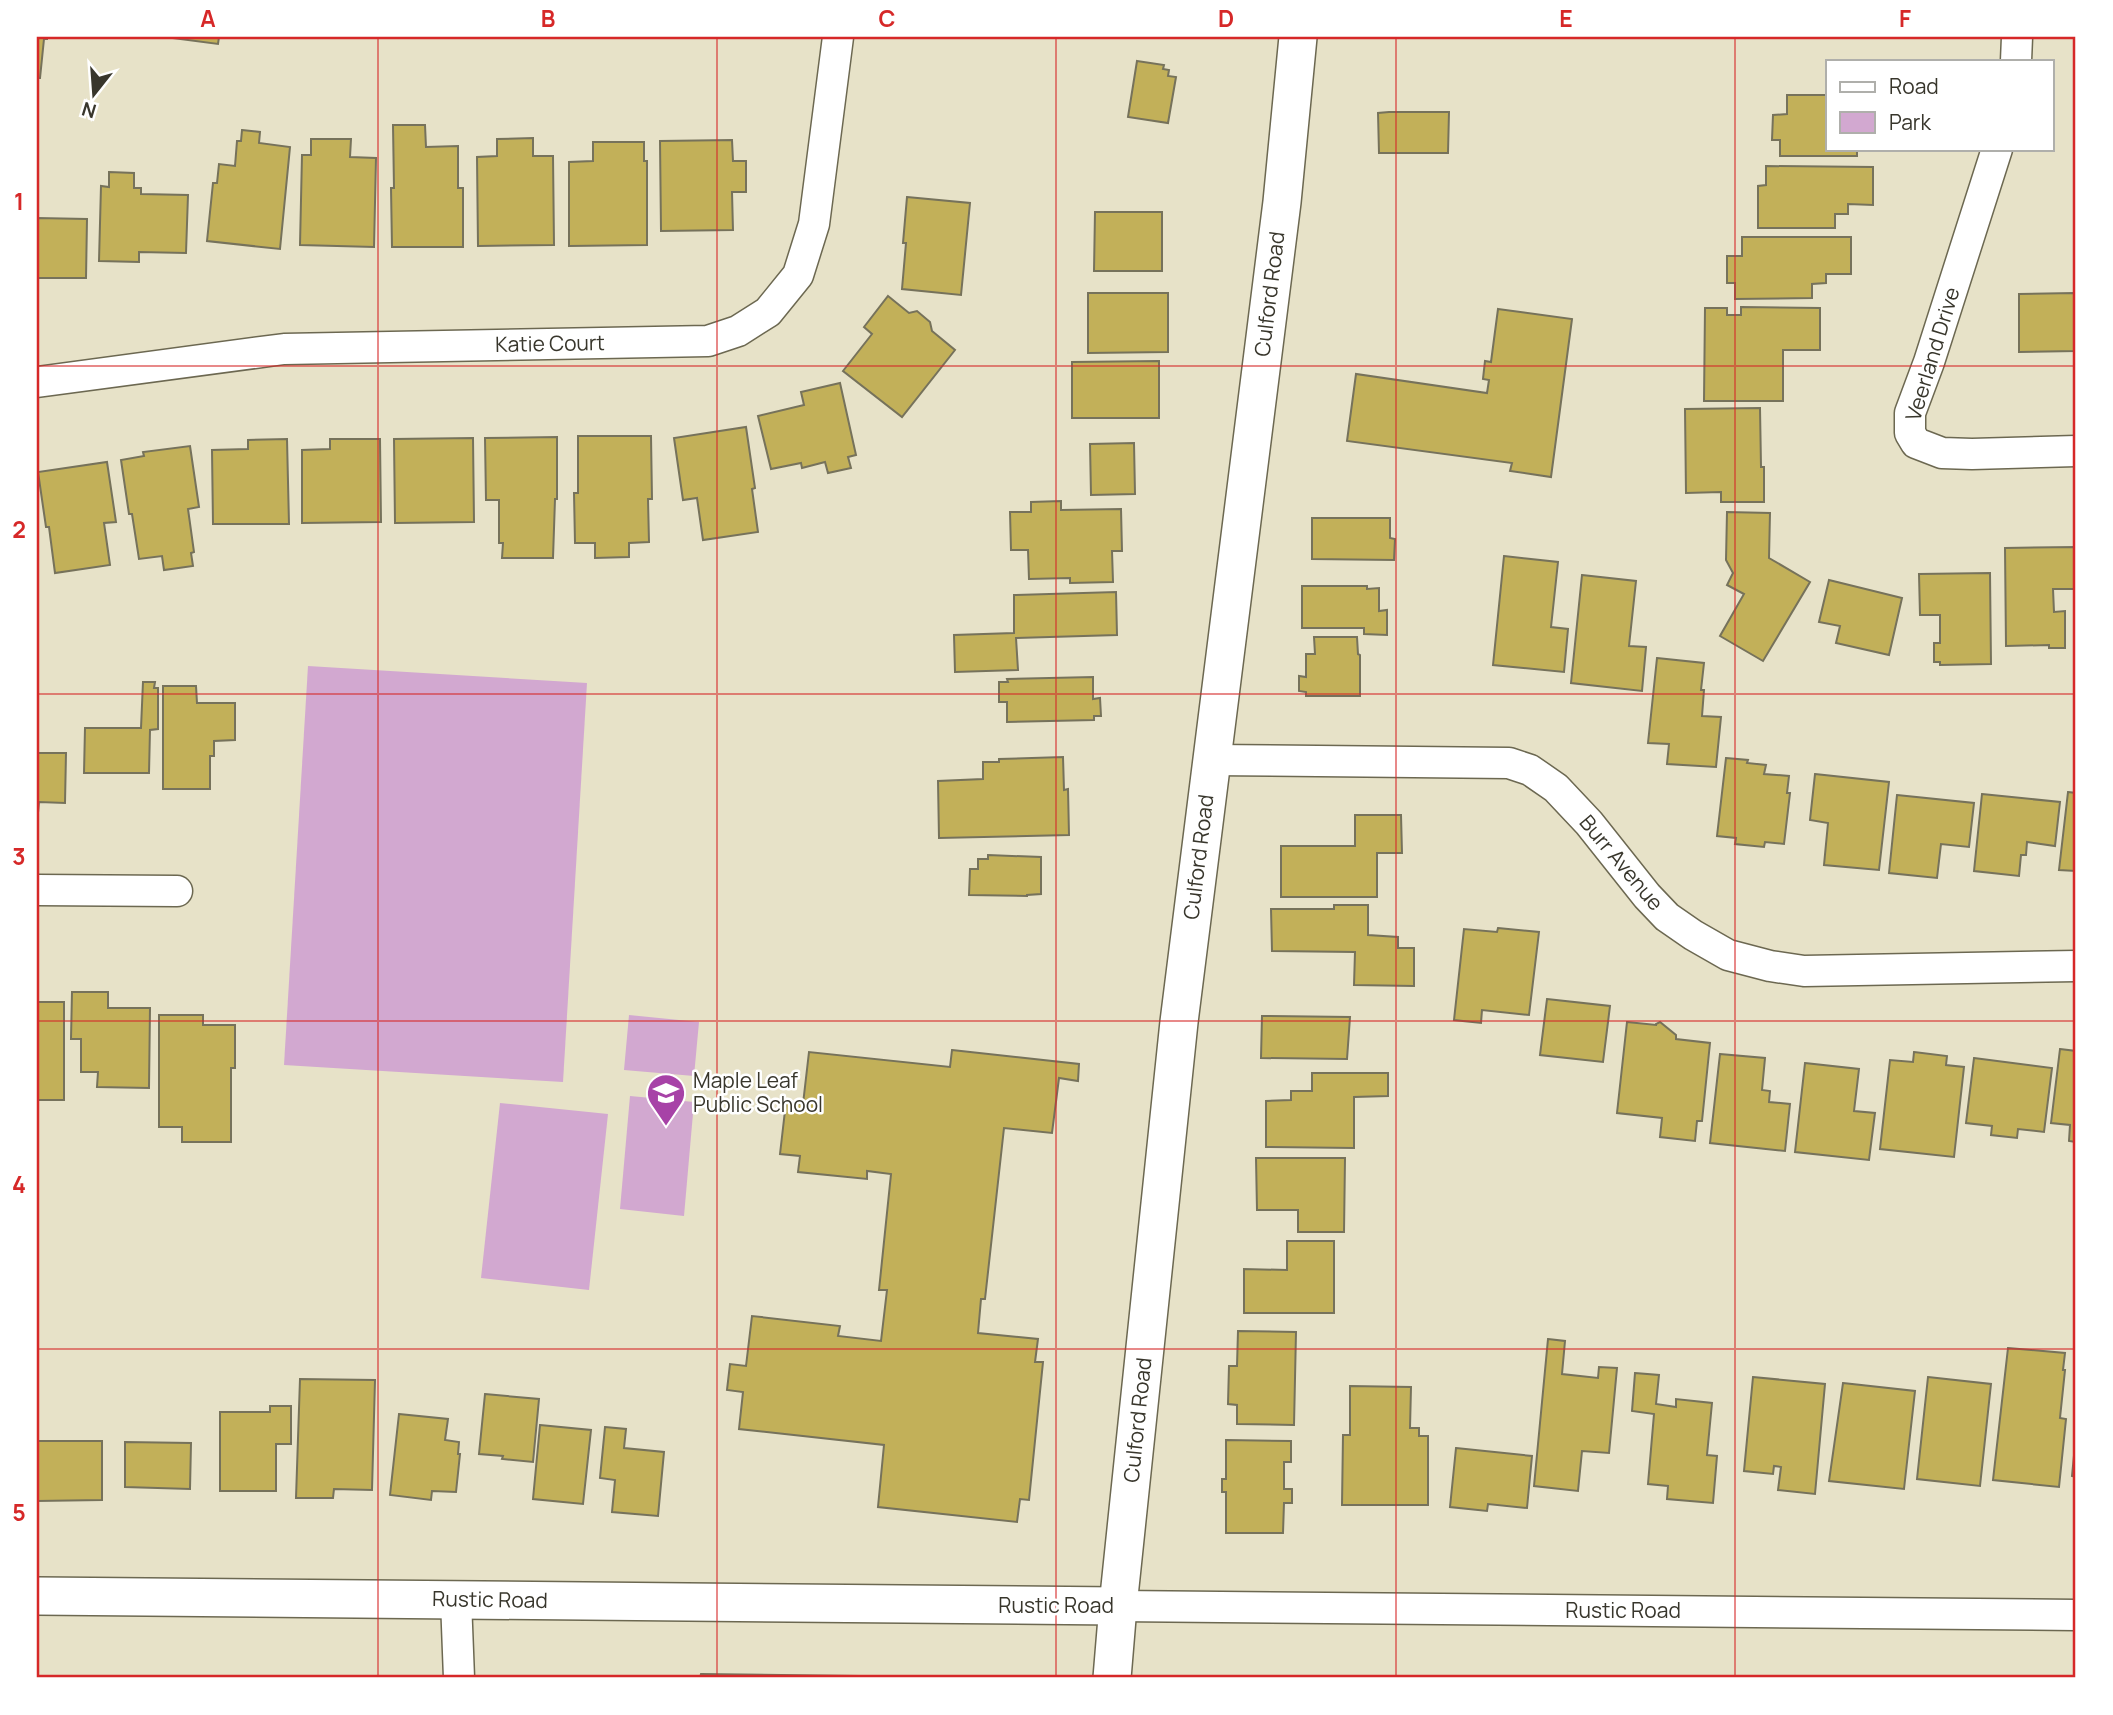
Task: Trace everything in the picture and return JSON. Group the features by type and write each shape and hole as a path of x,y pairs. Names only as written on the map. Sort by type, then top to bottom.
{"street":[{"name":"Katie Court","path":"37,382 284,349 708,341 738,331 768,312 798,275 814,224 838,37"},
{"name":"Culford Road","path":"1112,1678 1178,1036 1282,201 1298,37"},
{"path":"2016,60 2017,37"},
{"name":"Veerland Drive","path":"1997,150 1910,413 1910,433 1916,443 1942,453 2076,451"},
{"name":"Burr Avenue","path":"1211,760 1509,763 1530,770 1556,788 1589,823 1667,917 1728,955 1770,966 1804,971 2076,966"},
{"path":"37,890 177,891"},
{"name":"Rustic Road","path":"37,1597 2076,1615"},
{"path":"456,1600 459,1678"}],"green space":[{"path":"308,666 587,683 563,1082 284,1065"},
{"path":"629,1015 699,1022 694,1076 624,1070"},
{"path":"630,1096 694,1102 684,1216 620,1209"},
{"path":"500,1103 608,1114 589,1290 481,1278"}],"building":[{"path":"37,37 47,37 44,39 40,78 37,78"},
{"path":"165,37 219,37 218,44"},
{"path":"1137,61 1164,65 1163,69 1169,70 1168,76 1176,77 1168,123 1128,117"},
{"path":"1787,95 1826,95 1826,150 1857,150 1857,156 1780,156 1780,140 1772,140 1773,115 1787,114"},
{"path":"1449,112 1448,153 1379,153 1378,113"},
{"path":"393,125 425,125 426,147 458,146 458,188 463,188 463,247 392,247"},
{"path":"242,130 260,132 259,143 290,147 280,249 207,241 213,183 217,183 219,164 235,166 237,141 241,141"},
{"path":"533,138 533,156 553,156 554,245 478,246 477,157 497,156 497,139"},
{"path":"311,139 351,139 350,157 376,158 374,247 300,245 302,155 311,155"},
{"path":"732,140 733,161 746,161 746,192 732,192 733,230 661,231 660,141"},
{"path":"593,142 644,142 644,161 647,161 647,245 569,246 569,162 593,161"},
{"path":"1766,166 1873,167 1873,205 1848,204 1848,214 1835,214 1835,228 1758,228 1758,186 1766,185"},
{"path":"109,172 134,173 134,188 141,188 141,194 188,195 186,253 139,252 139,262 99,261 101,186 109,187"},
{"path":"907,197 970,203 961,295 902,289"},
{"path":"1095,212 1162,212 1162,271 1094,271"},
{"path":"37,218 87,219 86,278 37,278"},
{"path":"1742,237 1851,237 1851,274 1826,274 1826,283 1812,284 1812,298 1735,299 1735,283 1727,283 1727,256 1742,256"},
{"path":"1088,293 1168,293 1168,352 1088,353"},
{"path":"2074,293 2076,351 2019,352 2019,294"},
{"path":"888,296 909,313 917,311 930,322 932,331 955,350 902,417 843,371 872,334 864,327"},
{"path":"1741,307 1820,308 1820,350 1783,350 1783,401 1704,401 1705,308 1727,308 1727,315 1741,315"},
{"path":"1498,309 1572,319 1551,477 1510,471 1512,463 1347,441 1356,374 1487,393 1489,380 1483,379 1485,361 1491,362"},
{"path":"1159,361 1159,418 1072,418 1072,362"},
{"path":"840,383 856,455 848,457 851,468 828,473 825,462 802,468 801,463 771,469 758,416 804,405 801,392"},
{"path":"1760,408 1764,502 1721,502 1721,492 1686,493 1685,409"},
{"path":"746,427 758,532 703,540 697,498 683,500 674,438"},
{"path":"578,436 651,436 652,499 648,499 649,542 629,543 629,557 595,558 595,543 575,543 574,493 578,493"},
{"path":"557,437 553,558 502,558 503,543 499,543 499,500 486,500 485,438"},
{"path":"473,438 474,522 395,523 394,439"},
{"path":"287,439 289,524 213,524 212,450 248,449 248,440"},
{"path":"330,439 380,439 381,522 302,523 302,450 330,449"},
{"path":"1134,443 1135,494 1091,495 1090,444"},
{"path":"190,446 199,507 188,509 194,552 191,553 193,566 164,570 162,556 139,559 121,460 144,456 143,452"},
{"path":"107,462 116,522 104,523 110,565 55,573 38,472"},
{"path":"1061,501 1061,510 1121,509 1122,551 1112,551 1113,582 1070,583 1070,578 1029,579 1028,550 1011,550 1010,512 1031,512 1031,502"},
{"path":"1727,512 1770,513 1769,558 1810,582 1763,661 1720,636 1744,594 1727,585 1733,573 1726,560"},
{"path":"1312,518 1390,518 1390,538 1395,539 1394,560 1312,559"},
{"path":"2076,547 2076,589 2053,589 2054,612 2065,611 2065,648 2049,648 2049,645 2006,646 2005,548"},
{"path":"1504,556 1558,562 1551,627 1568,629 1564,672 1493,665"},
{"path":"1990,573 1991,664 1940,665 1940,662 1934,662 1934,643 1940,643 1940,615 1920,615 1919,574"},
{"path":"1582,575 1636,581 1629,646 1646,647 1642,691 1571,683"},
{"path":"1829,580 1902,598 1889,655 1836,643 1840,626 1819,622"},
{"path":"1302,586 1379,588 1379,611 1387,610 1387,635 1364,634 1364,628 1302,628"},
{"path":"1116,592 1117,635 1016,638 1018,670 955,672 954,635 1014,633 1014,595"},
{"path":"1314,637 1357,637 1360,696 1306,696 1306,692 1299,691 1299,676 1306,677 1306,654 1315,654"},
{"path":"1657,658 1704,663 1702,716 1721,717 1716,767 1667,764 1669,744 1648,743"},
{"path":"1093,677 1093,699 1100,698 1101,716 1094,716 1094,720 1007,722 1007,702 999,702 999,682 1008,682 1007,679"},
{"path":"143,682 155,682 154,688 158,688 158,729 150,730 149,773 84,773 85,728 141,728"},
{"path":"163,686 196,686 197,703 235,703 235,740 214,741 214,756 210,756 210,789 163,789"},
{"path":"37,753 66,753 65,803 39,802 38,813 37,813"},
{"path":"1063,757 1064,790 1068,789 1069,835 939,838 938,781 983,779 983,762"},
{"path":"1726,758 1766,765 1764,774 1789,776 1787,793 1790,793 1784,844 1765,842 1764,847 1735,844 1736,838 1717,836"},
{"path":"1815,774 1889,782 1879,870 1824,865 1828,823 1810,820"},
{"path":"2068,792 2076,793 2076,871 2059,870"},
{"path":"1982,794 2060,802 2055,846 2027,842 2026,855 2021,855 2019,876 1974,871"},
{"path":"1897,795 1974,803 1969,847 1941,844 1937,878 1889,873"},
{"path":"1355,815 1401,815 1402,853 1377,853 1377,897 1281,897 1281,846 1355,846"},
{"path":"988,855 1041,857 1041,894 969,895 970,869 978,869 978,859 988,859"},
{"path":"1334,905 1368,905 1368,935 1398,937 1398,948 1414,948 1414,986 1354,985 1355,952 1272,951 1271,909 1334,909"},
{"path":"1498,928 1539,932 1529,1015 1482,1010 1481,1023 1454,1020 1464,929 1497,932"},
{"path":"72,992 108,992 108,1008 150,1008 149,1088 97,1087 98,1072 81,1072 81,1039 71,1039"},
{"path":"1547,999 1610,1006 1603,1062 1540,1055"},
{"path":"37,1002 64,1002 64,1100 37,1100"},
{"path":"159,1015 203,1015 203,1025 235,1025 235,1068 231,1068 231,1142 182,1142 182,1127 159,1127"},
{"path":"1262,1016 1350,1017 1347,1059 1261,1058"},
{"path":"1627,1022 1656,1025 1660,1022 1676,1035 1676,1039 1710,1043 1702,1121 1697,1121 1695,1141 1660,1137 1662,1118 1617,1113"},
{"path":"2060,1049 2076,1051 2076,1142 2069,1141 2070,1125 2051,1123"},
{"path":"952,1050 1079,1064 1078,1081 1059,1078 1052,1133 1004,1128 985,1299 981,1299 978,1333 1038,1339 1035,1362 1043,1362 1029,1500 1020,1499 1017,1522 878,1507 884,1445 739,1429 743,1392 727,1390 730,1364 746,1366 752,1316 840,1326 838,1336 881,1341 887,1290 879,1290 891,1174 867,1171 867,1179 798,1172 800,1156 780,1154 786,1102 803,1104 809,1052 950,1067"},
{"path":"1914,1052 1947,1056 1946,1065 1964,1067 1954,1157 1880,1149 1890,1060 1913,1062"},
{"path":"1720,1054 1765,1058 1762,1090 1770,1091 1769,1102 1790,1104 1785,1151 1710,1143"},
{"path":"1974,1058 2052,1068 2044,1132 2018,1129 2017,1138 1991,1135 1992,1126 1966,1123"},
{"path":"1805,1063 1859,1069 1854,1111 1875,1113 1869,1160 1795,1152"},
{"path":"1312,1073 1388,1073 1388,1096 1354,1097 1354,1148 1266,1147 1266,1101 1291,1100 1291,1091 1312,1091"},
{"path":"1256,1158 1345,1158 1344,1232 1298,1232 1298,1210 1257,1210"},
{"path":"1287,1241 1334,1241 1334,1313 1244,1313 1244,1269 1287,1270"},
{"path":"1238,1331 1296,1332 1294,1425 1237,1424 1237,1405 1228,1404 1229,1366 1237,1366"},
{"path":"1548,1339 1565,1341 1562,1374 1598,1378 1599,1367 1617,1368 1609,1453 1582,1451 1578,1491 1534,1486"},
{"path":"2008,1348 2065,1353 2060,1418 2066,1419 2059,1487 1993,1480"},
{"path":"1635,1373 1659,1375 1656,1404 1676,1407 1676,1399 1712,1403 1707,1455 1717,1456 1713,1503 1667,1499 1668,1486 1648,1484 1654,1414 1632,1411"},
{"path":"1753,1377 1825,1384 1815,1494 1778,1490 1781,1467 1774,1466 1773,1474 1744,1471"},
{"path":"1928,1377 1991,1384 1980,1486 1917,1479"},
{"path":"300,1379 375,1380 372,1490 334,1489 333,1498 296,1498"},
{"path":"1843,1383 1915,1391 1904,1489 1829,1481"},
{"path":"1350,1386 1411,1387 1410,1428 1419,1428 1419,1436 1428,1436 1428,1505 1342,1505 1343,1435 1350,1435"},
{"path":"485,1394 539,1399 533,1462 479,1454"},
{"path":"270,1406 291,1406 291,1444 276,1444 276,1491 220,1491 220,1412 270,1412"},
{"path":"399,1414 448,1419 445,1440 459,1442 456,1492 432,1491 431,1500 390,1495"},
{"path":"540,1425 591,1430 583,1504 533,1499"},
{"path":"605,1427 626,1429 624,1448 664,1452 658,1516 612,1512 615,1480 600,1478"},
{"path":"2076,1435 2076,1477 2072,1476"},
{"path":"1226,1440 1291,1441 1291,1462 1284,1462 1284,1489 1292,1489 1292,1503 1284,1503 1283,1533 1226,1533 1226,1492 1222,1492 1222,1479 1226,1479"},
{"path":"37,1441 102,1441 102,1500 37,1501"},
{"path":"125,1442 191,1443 190,1489 125,1487"},
{"path":"1456,1448 1532,1456 1527,1508 1488,1504 1487,1511 1450,1507"},
{"path":"701,1674 1023,1678 700,1678"}],"place":[{"name":"Maple Leaf Public School","path":"666,1127"}]}
